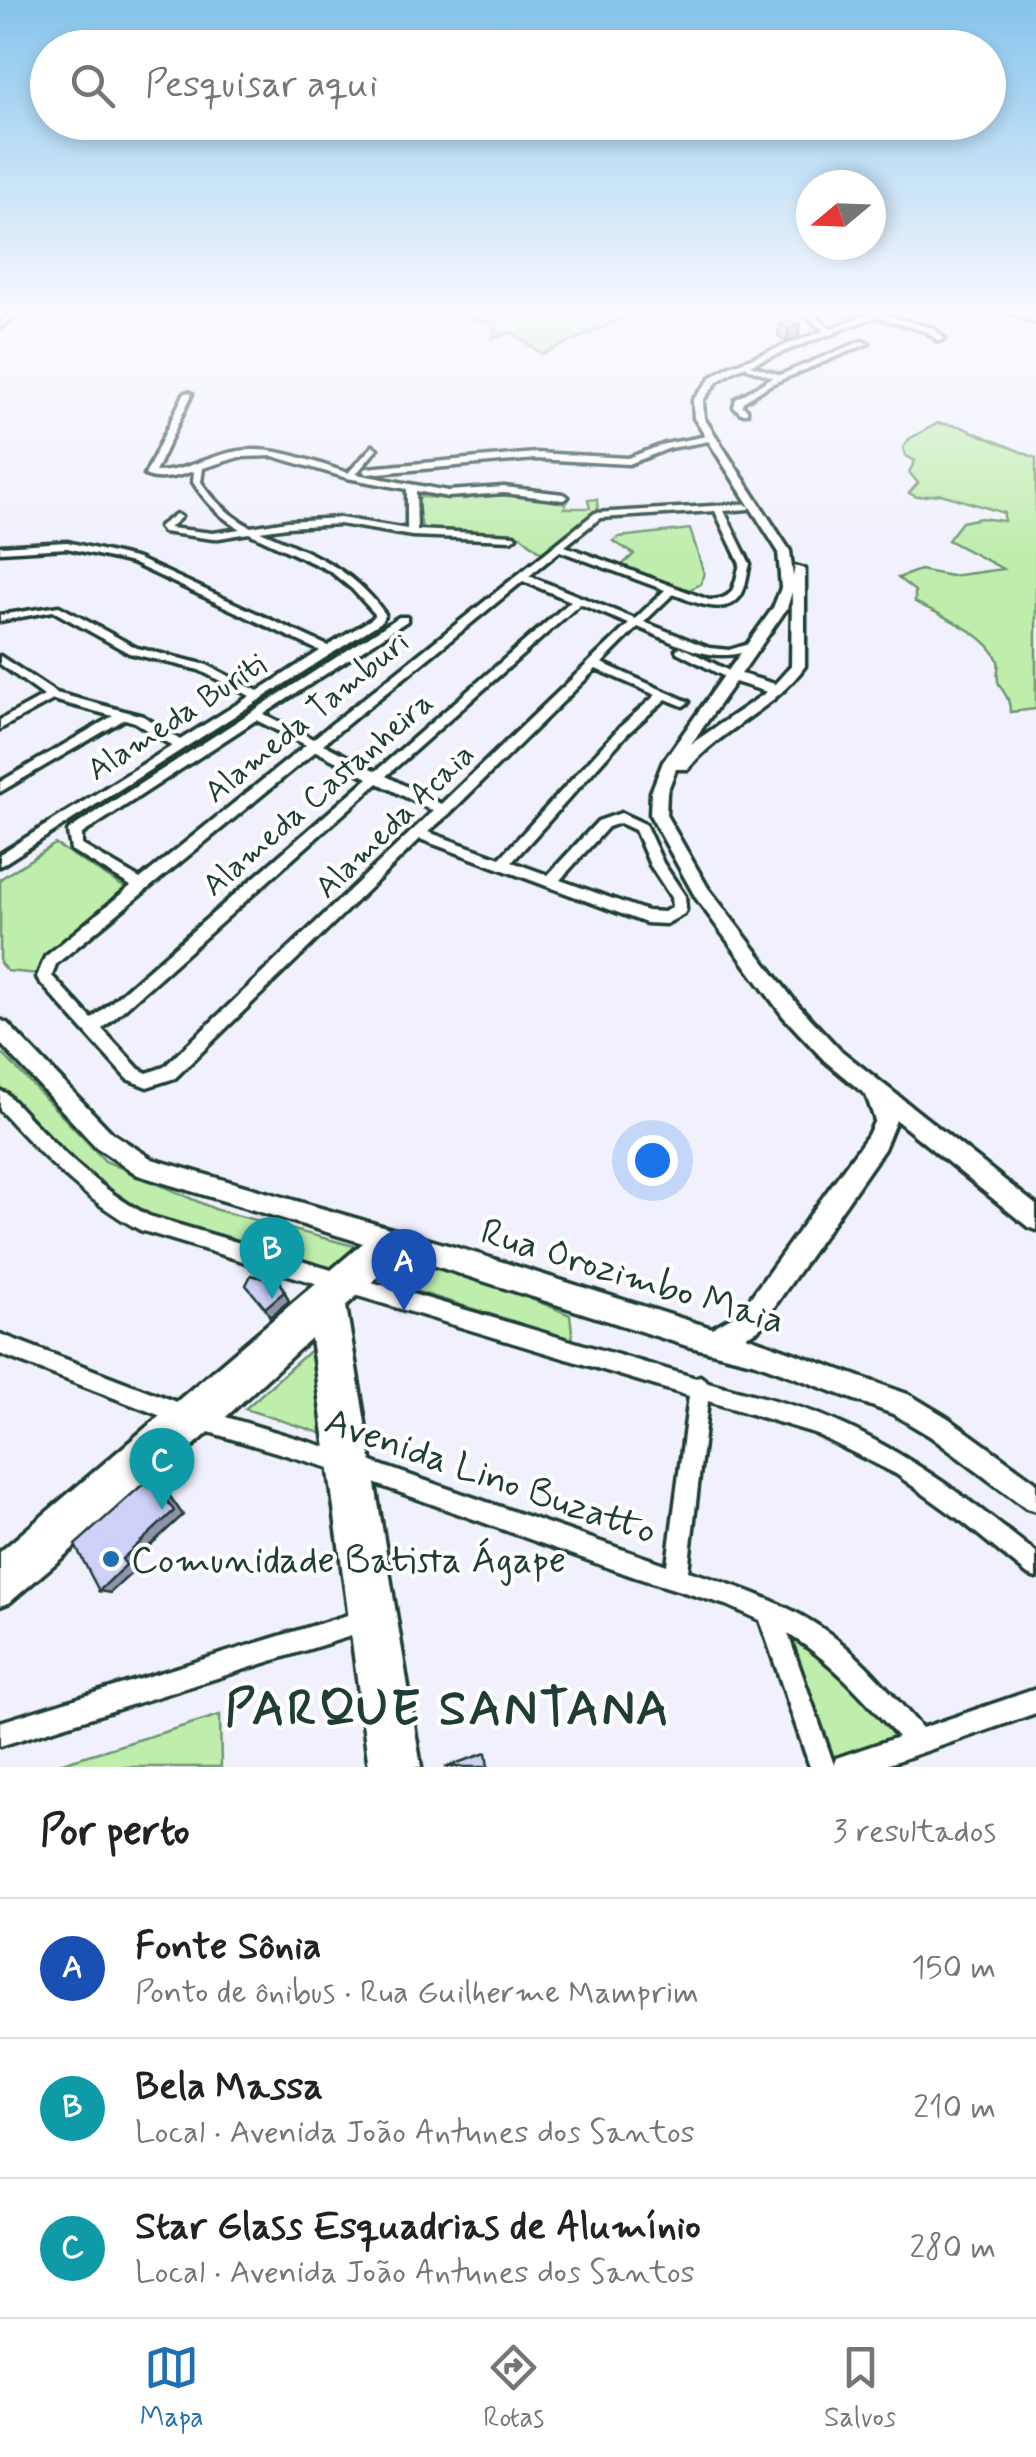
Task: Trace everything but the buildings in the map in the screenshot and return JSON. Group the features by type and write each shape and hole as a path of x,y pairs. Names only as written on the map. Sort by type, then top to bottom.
{"main road":[{"path":"699,393 697,412 784,551 787,588 780,608 752,646 722,672 720,691 671,762 659,792 658,815 702,893 790,1010 832,1055 1036,1220"},
{"path":"670,836 670,797 677,773 691,753 708,735 744,718 778,690 798,666 797,557 758,487 706,412 712,393"},
{"path":"765,627 800,641"},
{"path":"722,672 778,690"},
{"name":"Rua Orozimbo Maia","path":"0,1029 104,1140 125,1156 189,1183 714,1340 900,1404 1036,1498"},
{"path":"714,1340 749,1321 876,1142 886,1120 874,1089"},
{"path":"876,1142 905,1128 942,1143"},
{"path":"0,1592 391,1241"},
{"path":"332,1294 372,1618 384,1767"},
{"path":"749,1321 760,1341 778,1360"},
{"path":"0,1570 194,1417"},
{"path":"372,1618 406,1767"}],"street":[{"path":"744,412 738,407 739,401 751,393"},
{"path":"188,394 148,474 169,476 238,454 272,453 353,473 388,477 535,456 630,461 668,446 712,438"},
{"path":"353,473 373,449"},
{"path":"199,468 197,482 204,494 248,530"},
{"path":"388,477 410,487 448,494 504,490 563,497"},
{"path":"410,487 412,533"},
{"path":"558,547 714,604 729,602 736,595 745,564 718,508 745,507"},
{"name":"Alameda Tamburi","path":"92,1028 44,977 50,962 140,886 598,516 718,508"},
{"path":"176,517 164,527 177,534 212,536 340,521 412,533 511,537"},
{"name":"Alameda Buriti","path":"0,862 377,620 380,614 337,571 248,530"},
{"path":"0,549 67,544 135,561 328,651"},
{"path":"517,580 703,654 722,672"},
{"name":"Alameda Acaia","path":"92,1028 133,1074 147,1080 169,1074 672,588"},
{"name":"Alameda Castanheira","path":"92,1028 575,603"},
{"path":"0,618 46,608 68,613 133,651 203,667 258,695"},
{"path":"140,886 76,846 76,832 94,816 403,618"},
{"path":"703,654 730,653 752,646"},
{"path":"0,659 52,696 152,726 182,746"},
{"path":"595,664 683,702"},
{"path":"503,863 624,730 664,694"},
{"path":"0,725 52,696"},
{"path":"254,714 444,811"},
{"path":"0,788 122,716"},
{"path":"420,834 503,863 550,882 646,917 666,918 679,910 678,896 656,865 640,827 629,820 612,819 603,824 550,882"},
{"path":"0,1098 82,1186 146,1224 332,1294 700,1386 818,1424 903,1467 972,1515 1036,1567"},
{"name":"Avenida Lino Buzatto","path":"0,1344 194,1417 352,1467 769,1612 822,1642 864,1680 918,1742"},
{"path":"676,1578 700,1386"},
{"path":"769,1612 822,1767"},
{"path":"0,1734 372,1618"},
{"path":"845,1767 1036,1701"}],"green space":[{"path":"938,423 959,426 1036,458 1036,709 1010,712 998,681 998,661 993,651 962,626 915,602 915,591 898,578 920,570 951,576 1003,569 948,540 962,522 981,518 1004,521 1004,513 941,494 917,497 909,493 918,483 909,472 915,461 906,456 903,448 909,439"},
{"path":"480,495 536,495 568,501 564,508 590,508 588,500 597,499 598,511 542,553 521,536 431,532 422,527 417,500 422,497 466,499"},
{"path":"690,529 704,573 701,584 689,590 621,566 634,554 613,541 619,537"},
{"path":"55,844 127,889 43,958 38,974 7,971 0,963 0,879"},
{"path":"0,1051 105,1161 217,1210 358,1247 334,1274 142,1212 89,1175 41,1133 0,1086"},
{"path":"401,1263 463,1276 570,1315 573,1340 383,1281 389,1266"},
{"path":"315,1346 333,1437 245,1409"},
{"path":"788,1635 848,1676 902,1743 833,1766"},
{"path":"220,1715 221,1767 49,1767"}],"place":[{"name":"Bela Massa","path":"272,1299"},
{"name":"Fonte Sônia","path":"404,1311"},
{"name":"Star Glass Esquadrias de Alumínio","path":"162,1510"},
{"name":"Comunidade Batista Ágape","path":"111,1559"}],"district":[{"name":"PARQUE SANTANA","path":"448,1706"}]}
